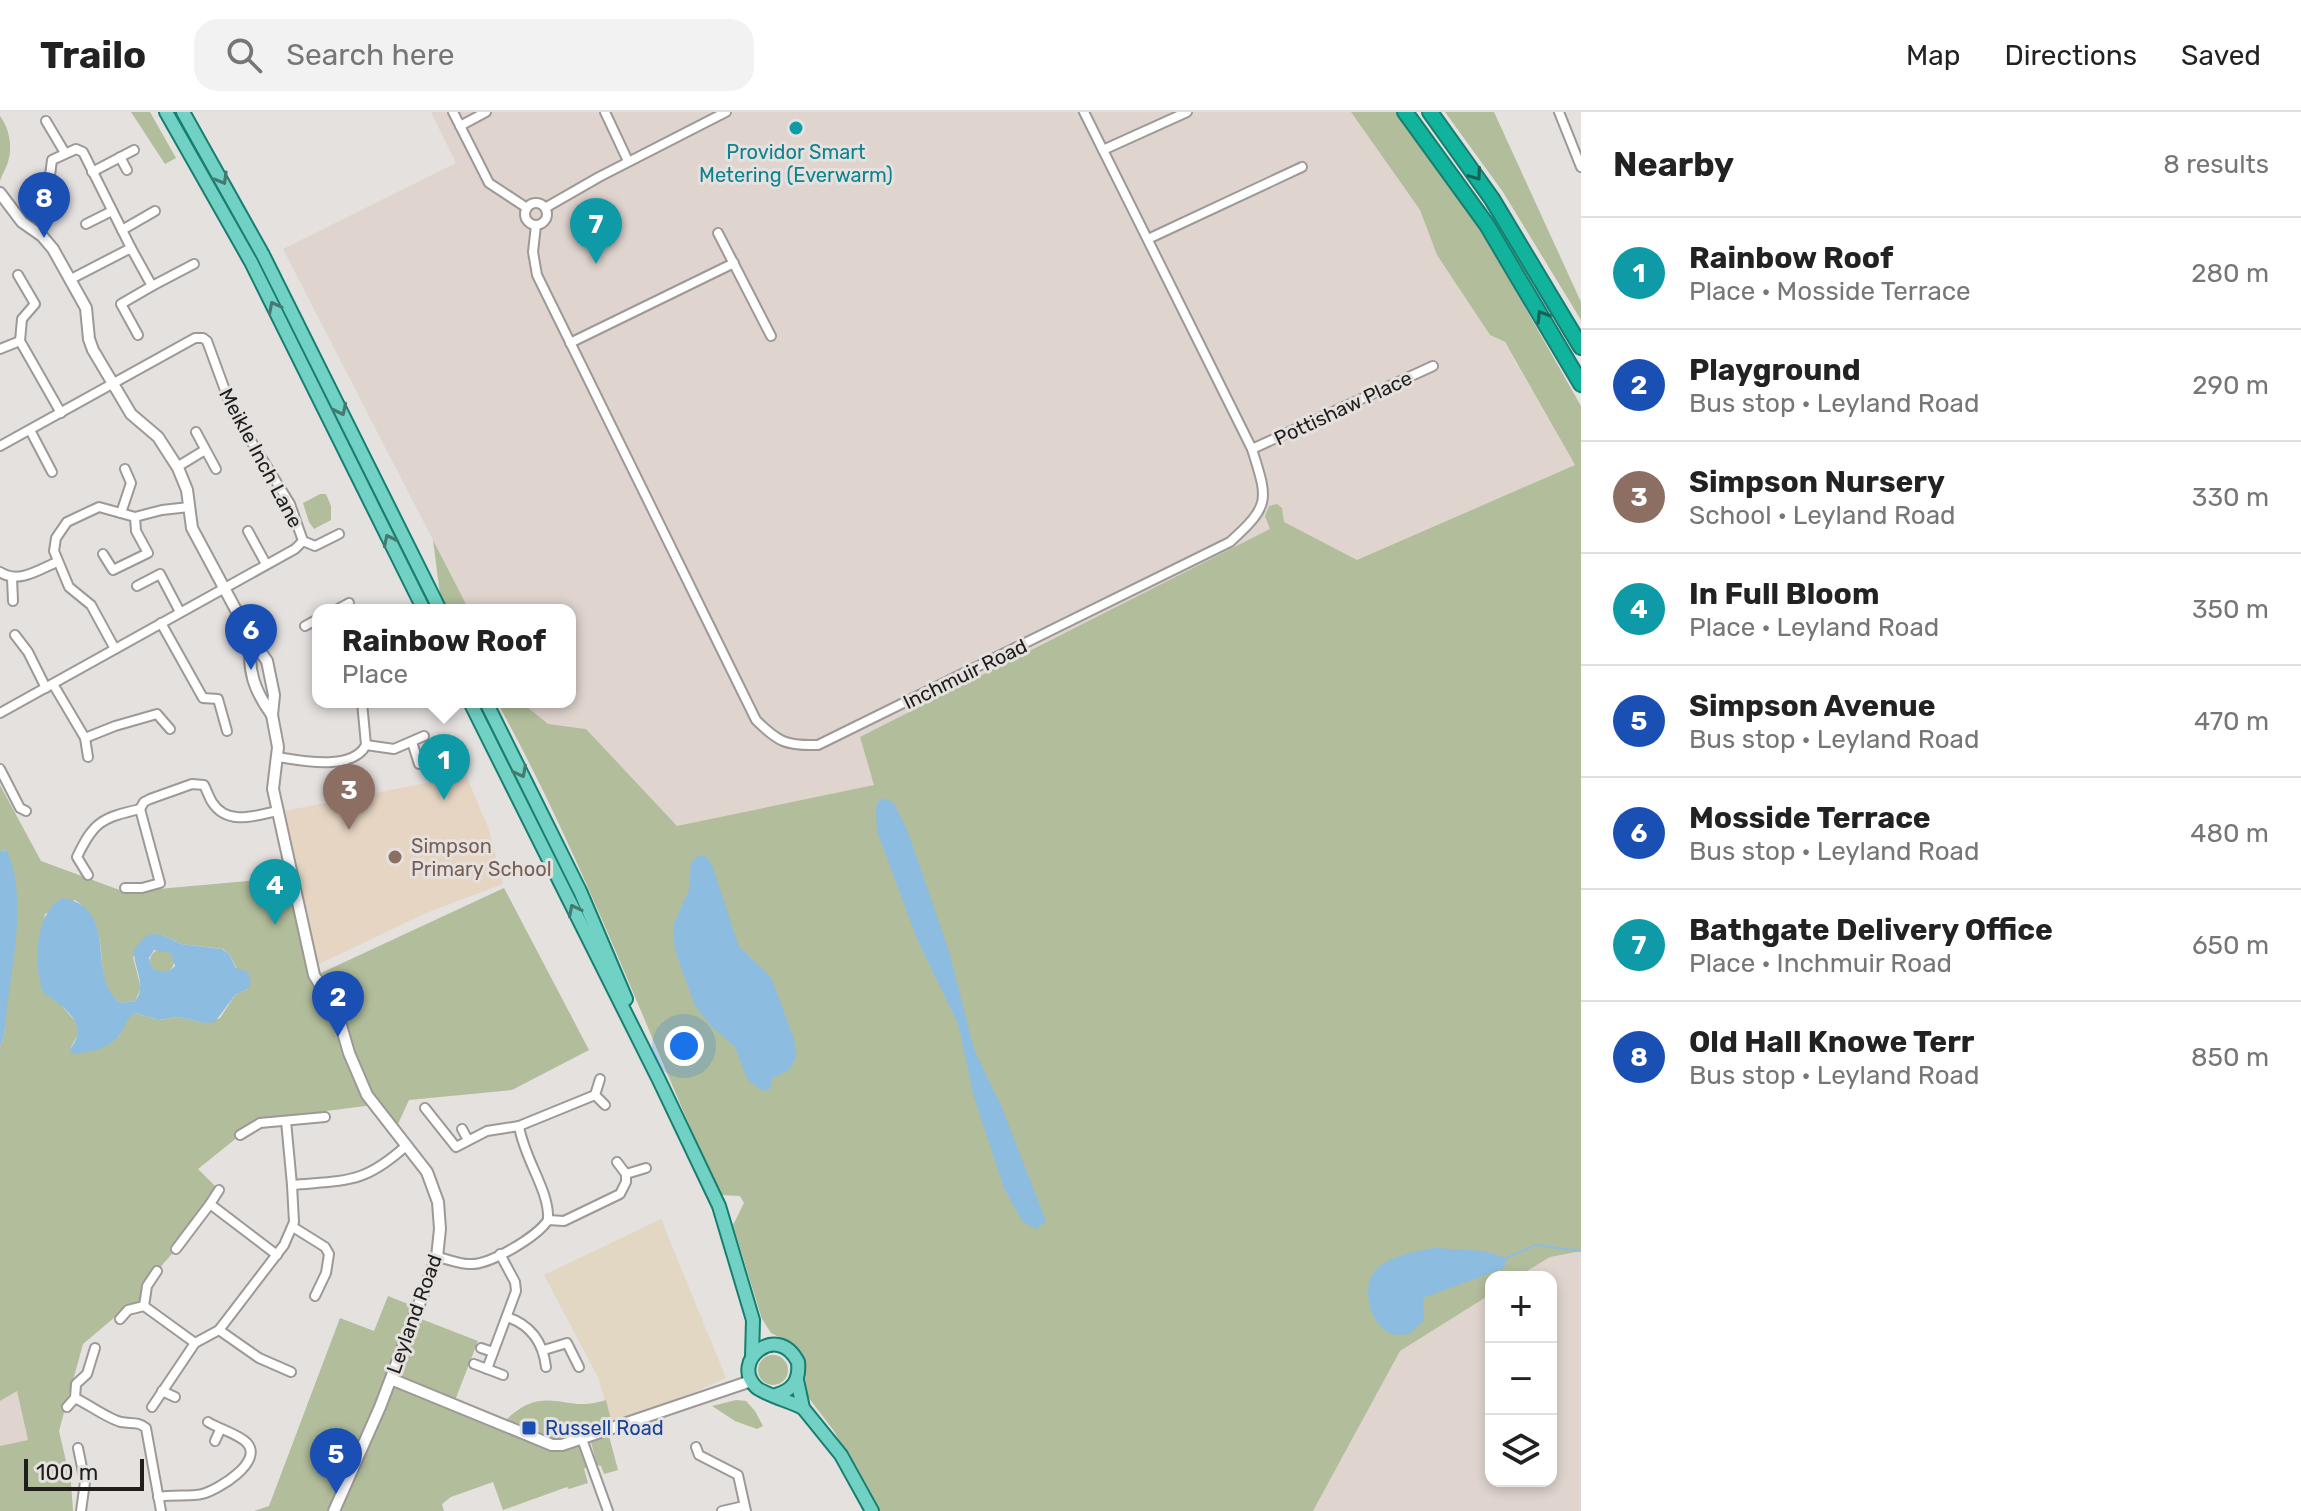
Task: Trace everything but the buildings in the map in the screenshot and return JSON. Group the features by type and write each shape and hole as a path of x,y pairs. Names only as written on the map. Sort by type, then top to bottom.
{"highway":[{"path":"1405,112 1487,225 1581,384"},
{"path":"1430,112 1492,199 1581,347"}],"main road":[{"path":"166,112 251,262 421,604"},
{"path":"183,112 263,255 437,604"},
{"path":"473,708 719,1206 753,1320 751,1381 766,1394 776,1395 803,1408 841,1455 872,1511"},
{"path":"489,708 580,891 659,1080"},
{"path":"753,1320 771,1345"},
{"path":"752,1357 763,1347 771,1345 788,1349 798,1362 797,1380 803,1408"},
{"path":"776,1395 792,1387 797,1380"}],"street":[{"name":"Inchmuir Road","path":"453,112 489,183 527,208 527,221 536,225 546,218 545,208 565,194 726,112"},
{"path":"460,126 486,112"},
{"path":"605,112 628,161"},
{"name":"Inchmuir Road","path":"536,225 533,252 537,275 756,720 779,741 795,746 818,745 1230,542 1256,518 1265,491 1252,449 1084,112"},
{"path":"1103,150 1187,112"},
{"path":"1559,112 1581,167"},
{"path":"46,121 65,153"},
{"path":"58,193 49,183 52,160 76,149 83,152 152,286"},
{"path":"92,172 134,150"},
{"path":"120,157 127,170"},
{"path":"1148,239 1302,167"},
{"name":"Leyland Road","path":"0,193 22,222 49,243 71,279 86,308 89,339 131,414 158,437 177,467 187,490 192,528 252,640 263,654 272,677 274,695 272,715 278,757 273,784 277,811 314,975 338,1015 349,1053 367,1095 427,1172 438,1202 440,1229 437,1257 391,1379 334,1511"},
{"path":"527,208 536,203 545,208"},
{"path":"86,224 112,211"},
{"path":"122,230 155,211"},
{"path":"718,233 771,336"},
{"path":"71,279 131,248"},
{"path":"173,261 179,272"},
{"path":"570,343 734,263"},
{"path":"138,335 121,304 194,264"},
{"path":"18,275 35,304 22,319 20,341 61,413"},
{"name":"Meikle Inch Lane","path":"113,385 199,336 207,341 235,416 290,504 303,541 315,546 339,534"},
{"path":"0,349 20,341"},
{"name":"Pottishaw Place","path":"1252,449 1433,366"},
{"path":"0,446 113,385"},
{"path":"30,430 52,472"},
{"path":"196,432 216,469"},
{"path":"177,467 205,450"},
{"path":"121,513 131,483 125,469"},
{"path":"115,649 91,605 69,587 54,551 56,538 67,522 99,507 135,517 189,507"},
{"path":"103,554 113,570 148,553 136,531 135,517"},
{"path":"248,531 266,564"},
{"name":"Meikle Inch Lane","path":"0,713 295,549 303,541"},
{"path":"0,572 19,578 57,562"},
{"path":"137,586 160,574 180,612"},
{"path":"12,578 13,601"},
{"path":"305,626 312,622"},
{"path":"161,623 203,698 218,699 227,731"},
{"path":"15,635 85,738 88,757"},
{"name":"Leyland Road","path":"252,640 250,664 255,688 272,715"},
{"path":"278,757 321,762 343,760 361,753 366,745 363,708"},
{"path":"85,738 157,714 170,729"},
{"path":"366,745 394,749 424,736"},
{"path":"412,742 419,764"},
{"path":"0,769 20,808 26,811"},
{"path":"88,875 77,857 98,824 108,817 140,809 146,800 197,783 204,785 213,804 226,815 247,817 277,811"},
{"path":"125,888 142,888 160,883 140,809"},
{"path":"157,869 169,865"},
{"path":"595,1095 600,1079"},
{"path":"595,1095 605,1105"},
{"path":"425,1108 456,1147 487,1131 519,1126 595,1095"},
{"path":"240,1135 260,1123 325,1117"},
{"path":"152,1407 195,1343 219,1330 277,1255 293,1227 286,1121"},
{"path":"437,1257 474,1264 535,1236 548,1220 547,1200 527,1160 519,1126"},
{"path":"462,1129 468,1140"},
{"path":"292,1185 359,1178 384,1166 407,1145"},
{"path":"548,1220 564,1221 620,1194 624,1190 626,1174 617,1162"},
{"path":"626,1174 646,1168"},
{"path":"176,1249 219,1190"},
{"path":"210,1204 277,1255"},
{"path":"293,1227 325,1247 329,1254 326,1273 315,1296"},
{"path":"487,1369 516,1291 515,1282 500,1254"},
{"path":"144,1306 147,1286 157,1271"},
{"path":"120,1319 128,1310 144,1306 195,1343"},
{"path":"507,1317 528,1327 544,1350 546,1367"},
{"path":"219,1330 259,1358 291,1372"},
{"path":"544,1350 567,1343 579,1367"},
{"path":"67,1407 75,1398 76,1384 87,1374 95,1348"},
{"path":"481,1348 493,1352"},
{"path":"281,1367 285,1358"},
{"path":"474,1364 503,1375"},
{"path":"391,1379 552,1445 582,1439 751,1381"},
{"path":"162,1391 175,1397"},
{"path":"75,1398 112,1419 140,1423 146,1428 161,1511"},
{"path":"158,1497 203,1494 243,1471 251,1451 249,1446 244,1440 208,1422"},
{"path":"215,1441 220,1430"},
{"path":"582,1439 608,1511"},
{"path":"696,1447 699,1455 738,1475 745,1508 722,1511"},
{"path":"78,1448 85,1482 81,1511"}],"shaded area":[{"path":"431,112 1351,112 1420,210 1437,255 1490,335 1504,342 1575,465 1356,561 861,737 875,785 677,827 586,729 547,724 528,708 576,708 576,604 466,604 283,249 456,163"},
{"name":"Simpson Primary School","path":"466,775 489,830 503,884 426,913 317,965 285,811"},
{"path":"661,1219 726,1378 613,1428 598,1377 544,1275"},
{"path":"1581,1251 1581,1511 1313,1511 1400,1351 1485,1298 1485,1487 1557,1487 1557,1271 1527,1271 1550,1257"},
{"path":"17,1391 28,1440 0,1446 0,1401"}],"green space":[{"path":"131,112 150,112 176,158 165,164"},
{"path":"1351,112 1398,112 1410,127 1478,225 1581,406 1581,1251 1550,1257 1527,1271 1485,1271 1485,1298 1400,1351 1313,1511 876,1511 834,1431 808,1397 801,1353 789,1342 771,1333 762,1319 733,1225 744,1203 740,1196 720,1195 586,884 500,708 528,708 548,724 586,729 677,826 874,785 860,737 1270,529 1265,516 1269,506 1277,504 1282,508 1284,522 1357,560 1575,465 1505,342 1490,335 1437,255 1420,210"},
{"path":"1445,112 1494,112 1581,302 1581,320 1503,192"},
{"path":"0,116 8,132 10,150 0,181"},
{"path":"326,494 331,506 331,520 314,529 303,503"},
{"path":"433,540 466,604 441,602"},
{"path":"0,785 41,861 125,892 292,877 320,988 373,1105 326,1111 325,1117 249,1128 198,1169 219,1190 157,1271 144,1306 128,1310 120,1319 115,1317 83,1344 59,1431 71,1483 73,1511 0,1511 0,1446 28,1440 17,1391 0,1401 0,1046 4,1037 6,1001 7,850 0,851","holes":["75,900 88,912 100,940 105,982 121,1003 135,1001 141,988 133,957 163,935 181,944 223,949 229,954 248,989 235,995 220,1018 206,1023 177,1017 159,1020 135,1013 126,1019 119,1036 70,1049 78,1034 77,1023 60,1004 38,964 45,914"]},
{"path":"504,888 589,1050 512,1090 409,1100 398,1124 373,1093 349,1035 345,1009 321,973"},
{"path":"162,949 170,953 174,961 170,969 162,973 154,969 150,961 154,953"},
{"path":"388,1296 418,1308 416,1317 478,1341 454,1403 502,1424 530,1403 554,1401 578,1404 606,1400 613,1428 583,1439 590,1464 584,1469 588,1483 567,1487 503,1510 493,1482 451,1497 442,1504 444,1511 254,1511 269,1506 340,1318 374,1331"},
{"path":"773,1355 784,1359 788,1370 784,1381 773,1385 762,1381 758,1370 762,1359"},
{"path":"736,1400 746,1401 763,1426 757,1429 735,1421 712,1406"},
{"path":"609,1436 618,1470 604,1474 601,1466 597,1465 591,1442"}],"water":[{"path":"883,798 894,803 908,832 949,951 974,1049 1002,1108 1046,1221 1036,1229 1022,1221 1004,1188 974,1097 958,1024 917,939 877,831 876,809"},
{"path":"7,850 14,871 17,918 4,1037 0,1046 0,851"},
{"path":"698,856 705,856 712,865 739,947 771,977 794,1039 796,1057 790,1069 772,1079 770,1089 762,1091 747,1079 735,1047 712,1027 695,1006 675,950 673,926 689,890 691,863"},
{"path":"63,898 81,905 92,916 98,929 105,978 110,992 121,1003 135,1001 139,995 134,950 144,937 152,934 163,935 181,944 222,949 229,954 236,968 248,972 251,981 248,989 235,995 215,1022 177,1017 159,1020 135,1013 111,1044 72,1054 70,1049 76,1040 76,1023 66,1010 43,992 38,968 42,926 54,905","holes":["154,950 171,953 175,966 172,969 164,972 152,968 149,958"]},
{"path":"1434,1248 1484,1251 1506,1258 1504,1268 1485,1271 1485,1275 1423,1298 1424,1321 1410,1334 1394,1335 1384,1330 1373,1315 1369,1286 1376,1270 1403,1255"}],"waterway":[{"path":"1506,1258 1536,1245 1581,1251"}],"place":[{"name":"Providor Smart Metering (Everwarm)","path":"796,128"},
{"name":"Old Hall Knowe Terr","path":"44,238"},
{"name":"Bathgate Delivery Office","path":"596,264"},
{"name":"Mosside Terrace","path":"251,670"},
{"name":"Rainbow Roof","path":"444,800"},
{"name":"Simpson Nursery","path":"349,830"},
{"name":"Simpson Primary School","path":"395,857"},
{"name":"In Full Bloom","path":"275,925"},
{"name":"Playground","path":"338,1037"},
{"name":"Russell Road","path":"529,1428"},
{"name":"Simpson Avenue","path":"336,1494"}]}
